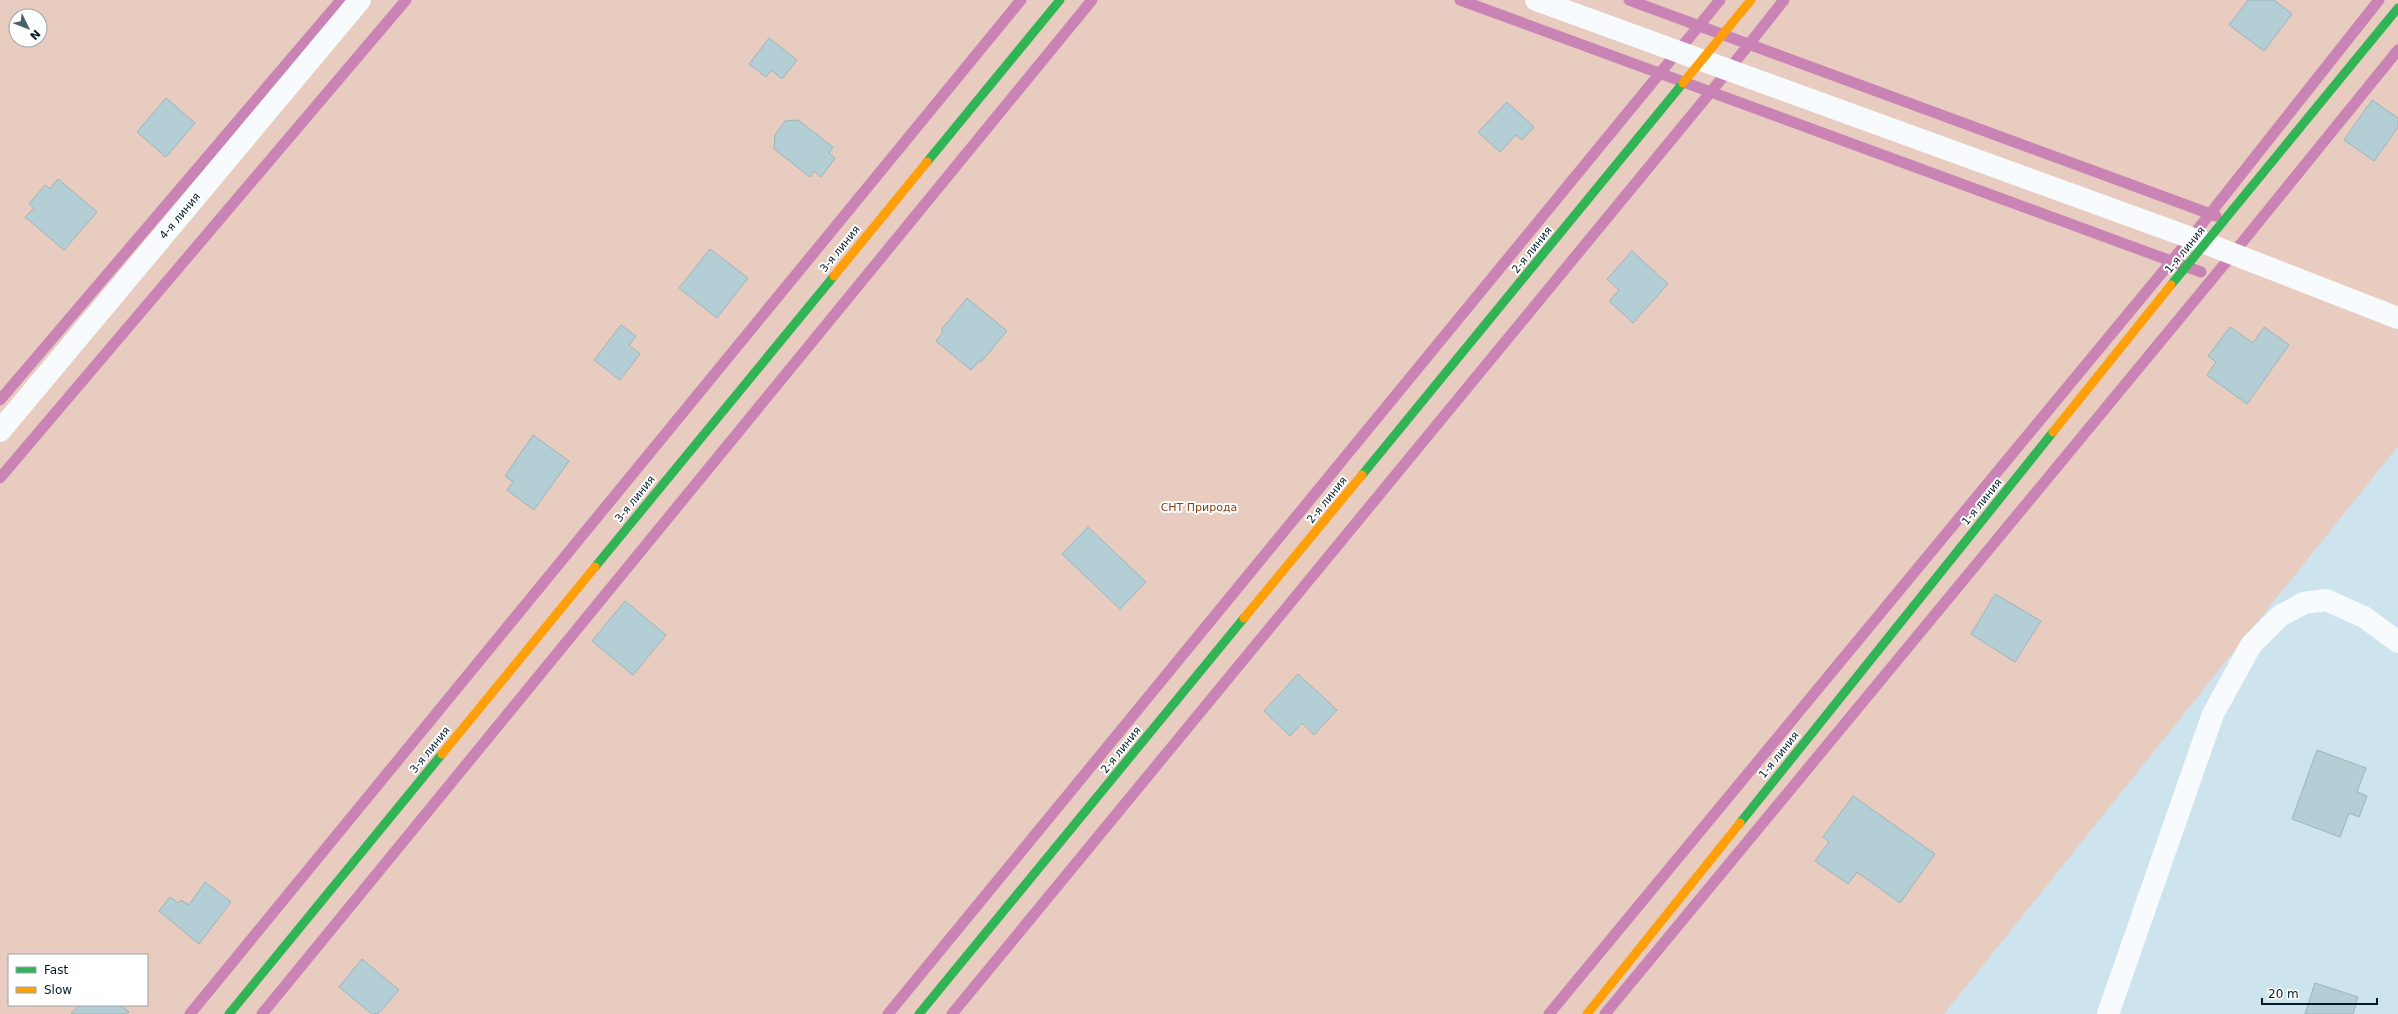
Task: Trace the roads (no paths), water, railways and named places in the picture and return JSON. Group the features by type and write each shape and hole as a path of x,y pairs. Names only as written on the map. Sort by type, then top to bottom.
{"street":[{"name":"4-я линия","path":"0,431 360,0"},
{"name":"3-я линия","path":"229,1014 1060,0"},
{"path":"1536,0 2205,243 2398,318"},
{"name":"2-я линия","path":"919,1014 1751,0"},
{"name":"1-я линия","path":"1587,1014 2205,243 2398,8"},
{"path":"2108,1014 2213,714 2251,645 2280,616 2304,603 2326,600 2364,617 2398,642"}],"waterway":[{"path":"0,400 341,0"},
{"path":"0,478 406,0"},
{"path":"190,1014 1021,0"},
{"path":"262,1014 1092,0"},
{"path":"1460,0 2201,272"},
{"path":"1629,0 2216,216"},
{"path":"888,1014 1720,0"},
{"path":"952,1014 1723,77 1784,0"},
{"path":"1549,1014 2194,234 2379,0"},
{"path":"1605,1014 2227,261 2398,50"}],"park label":[{"name":"СНТ Природа","path":"1199,507"}]}
